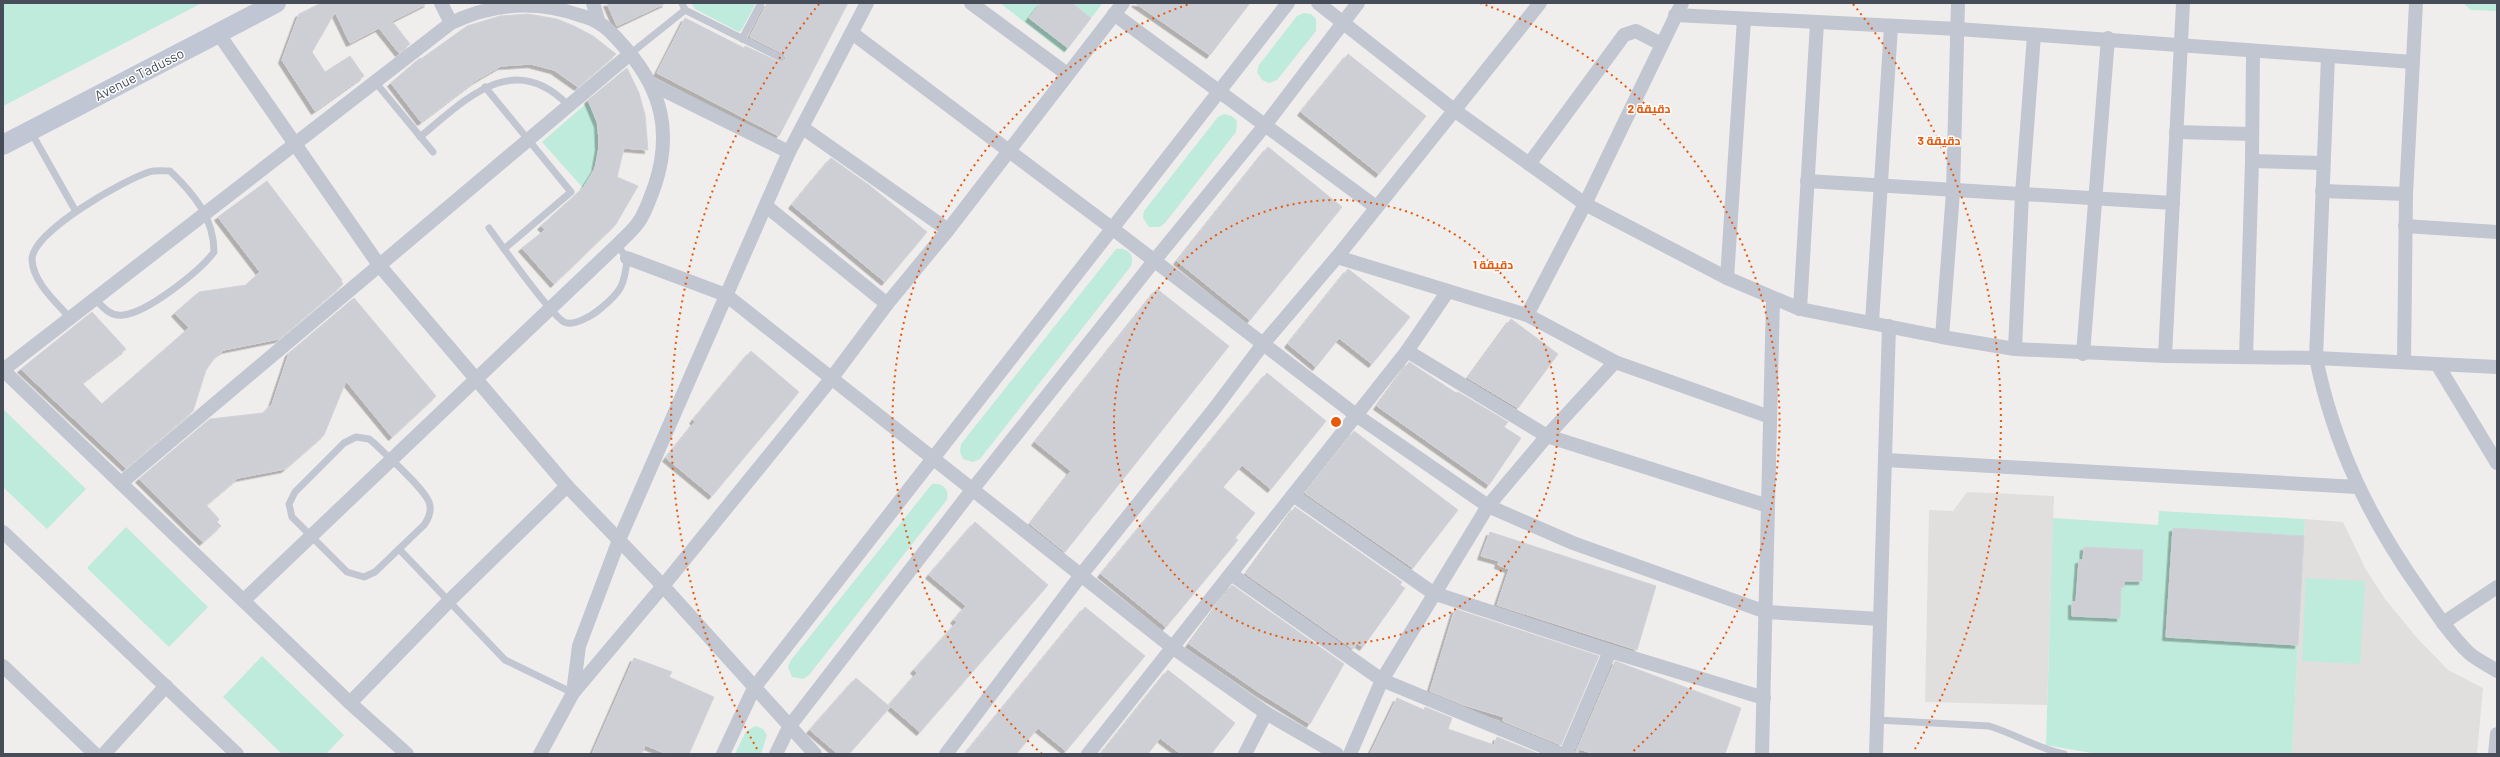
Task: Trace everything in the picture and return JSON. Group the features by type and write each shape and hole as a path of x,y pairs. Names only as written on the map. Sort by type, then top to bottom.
{"street":[{"name":"Avenue Tadusso","path":"3,145 276,3"},
{"path":"441,3 452,23"},
{"path":"593,3 599,23"},
{"path":"971,3 1067,74"},
{"path":"540,754 573,693 663,586 831,380 887,304 948,230 1123,3"},
{"path":"723,754 754,688 1288,3"},
{"path":"1318,3 1454,110 1585,204 1727,278 1800,310 1872,322 1942,337 2015,349 2082,354 2316,358 2497,367"},
{"path":"776,754 789,727 972,490 1154,261 1266,124 1358,3"},
{"path":"946,754 1081,575 1215,408 1263,344 1337,257 1540,3"},
{"path":"1942,337 1953,192 1958,3"},
{"path":"2164,356 2183,3"},
{"path":"2404,362 2406,194 2416,3"},
{"path":"244,600 475,379 617,246 637,224 644,211 661,166 664,150 659,104 651,84 630,54 599,23 565,9 536,4 502,5 475,12 452,23 294,147 3,370 350,703 407,754"},
{"path":"573,693 579,646 619,540 789,152 852,33 863,4"},
{"path":"1527,314 1585,204 1678,9 1744,19 2108,38 2181,46 2413,62"},
{"path":"1114,14 1266,124 1376,207"},
{"path":"1727,278 1744,19"},
{"path":"1800,310 1817,23"},
{"path":"1872,322 1891,27"},
{"path":"1529,164 1624,35 1636,31 1661,44"},
{"path":"218,33 294,147 379,265 568,486 663,586 815,754"},
{"path":"852,33 1113,229 1356,415 1488,506 1573,543 1766,612 1880,619"},
{"path":"2015,349 2022,194 2034,35"},
{"path":"2082,354 2093,199 2108,38"},
{"path":"2246,356 2252,161 2251,134 2253,51"},
{"path":"121,483 630,54"},
{"path":"2328,56 2316,358 2323,391 2357,487 2391,550 2443,623 2470,653 2497,670"},
{"path":"651,84 789,152"},
{"path":"803,128 948,230"},
{"path":"2176,132 2251,134"},
{"path":"2252,161 2323,163"},
{"path":"1807,181 1953,192 2022,194 2173,203"},
{"path":"2322,191 2406,194"},
{"path":"766,206 887,304"},
{"path":"2405,226 2497,232"},
{"path":"1337,257 1527,314 1616,362 1770,417"},
{"path":"627,258 726,295 831,380 1172,647 1266,713 1337,754"},
{"path":"1088,754 1407,351 1448,291"},
{"path":"1762,754 1773,299"},
{"path":"1876,754 1889,326"},
{"path":"1407,351 1547,436 1768,506"},
{"path":"1350,754 1382,680 1433,593 1488,506 1547,436 1616,362"},
{"path":"2437,364 2497,463"},
{"path":"1886,460 2357,487"},
{"path":"350,703 449,601 568,486"},
{"path":"1293,495 1433,593 1610,651 1764,698"},
{"path":"3,532 237,754"},
{"path":"1231,574 1382,680 1561,754"},
{"path":"2443,623 2497,586"},
{"path":"1566,754 1610,651"},
{"path":"3,666 95,754"},
{"path":"104,754 166,686"},
{"path":"1244,754 1266,713"},
{"path":"2495,754 2497,734"}],"lane":[{"path":"742,39 761,3"},
{"path":"630,54 684,6 742,39 781,58"},
{"path":"420,137 485,87 509,80 530,82 550,89 568,105"},
{"path":"376,83 433,152"},
{"path":"485,87 571,192 504,249"},
{"path":"30,130 75,210"},
{"path":"70,318 42,284 33,267 32,258 36,247 75,210 133,179 161,170 170,171 187,187 206,214 213,232 214,252 196,271 151,304 123,315 107,312 95,299"},
{"path":"489,228 550,308 564,322 569,323 595,313 618,295 625,280 627,258 617,246"},
{"path":"356,437 369,439 390,460 425,495 430,507 428,520 375,572 358,577 347,572 310,537 292,517 289,504 291,497 344,443 356,437"},
{"path":"399,549 505,660 573,693"},
{"path":"1877,720 1989,726 2002,730 2043,749 2064,754"}],"shaded area":[{"path":"1967,492 2054,496 2047,705 1925,702 1929,510 1953,511"},
{"path":"2305,519 2343,522 2365,568 2385,599 2417,638 2448,670 2483,688 2477,754 2292,754"}],"green space":[{"path":"3,3 202,3 3,106"},
{"path":"691,3 756,3 739,32 695,9"},
{"path":"1000,3 1041,3 1030,18 1068,48 1064,53"},
{"path":"1072,3 1103,3 1091,18"},
{"path":"2463,3 2497,3 2497,11 2471,10"},
{"path":"1304,13 1311,14 1316,19 1316,31 1277,80 1269,83 1262,80 1257,72 1259,65 1297,16"},
{"path":"589,101 598,135 598,146 594,166 590,177 583,188 542,142"},
{"path":"1224,114 1232,116 1237,121 1236,132 1165,223 1160,227 1149,227 1143,218 1144,211 1218,117"},
{"path":"1116,249 1124,249 1129,252 1132,258 1131,266 980,459 973,462 963,459 960,452 961,444"},
{"path":"4,410 86,489 47,529 3,487"},
{"path":"932,484 940,484 945,488 947,491 946,501 809,675 803,679 792,677 788,667 791,660"},
{"path":"2159,511 2305,519 2292,754 2097,754 2046,745 2053,518 2158,525"},
{"path":"126,527 208,607 169,647 87,568"},
{"path":"2306,578 2365,581 2360,664 2302,661"},
{"path":"262,656 344,735 326,754 282,754 223,697"},
{"path":"756,726 763,729 767,735 761,754 735,754 746,731"}],"building":[{"path":"321,3 428,3 392,21 410,44 399,53 379,28 350,43 335,12 312,52 325,72 350,56 364,76 315,111 282,60 299,14"},
{"path":"607,3 666,3 617,26"},
{"path":"767,3 848,3 779,136 657,73 685,18 744,48 745,46 779,62 783,62 786,58 784,54 750,37"},
{"path":"1041,3 1072,3 1091,18 1068,48 1029,18"},
{"path":"1135,3 1250,3 1210,55"},
{"path":"528,14 557,19 574,26 593,36 616,54 578,87 554,70 531,64 501,66 475,81 421,122 391,83 420,58 421,59 467,26 500,16"},
{"path":"1348,54 1426,116 1379,174 1301,112"},
{"path":"627,68 639,93 645,115 648,150 624,148 617,177 638,186 616,224 554,284 522,248 545,230 541,226 583,188 595,169 599,147 598,124 588,100"},
{"path":"1268,147 1342,207 1250,320 1177,261"},
{"path":"831,158 869,185 927,232 885,282 792,205"},
{"path":"267,181 342,280 341,281 343,284 279,339 224,350 216,356 206,370 193,411 126,468 21,369 92,312 126,349 82,383 102,404 189,328 175,313 199,292 246,285 260,272 218,217"},
{"path":"1348,269 1410,317 1372,364 1339,338 1316,367 1288,344"},
{"path":"1157,289 1229,346 1065,552 1030,524 1071,471 1035,442"},
{"path":"354,298 436,396 392,437 346,381 324,435 285,469 238,478 206,505 219,519 217,522 221,526 203,542 139,479 210,419 263,413 272,404 289,353"},
{"path":"1511,319 1558,354 1518,408 1468,378"},
{"path":"751,351 799,392 712,496 666,458 695,422 693,420"},
{"path":"1409,362 1456,393 1458,392 1508,422 1504,427 1521,438 1489,485 1377,406"},
{"path":"1267,373 1326,421 1271,489 1242,465 1223,487 1255,513 1235,538 1238,540 1166,627 1101,574"},
{"path":"1354,431 1458,510 1413,568 1305,493"},
{"path":"1295,507 1402,582 1400,585 1405,588 1363,647 1357,643 1353,649 1246,574"},
{"path":"975,522 1048,585 920,732 889,705 917,673 914,670 957,622 954,620 966,606 929,575"},
{"path":"2173,528 2304,536 2298,645 2166,637"},
{"path":"1490,532 1656,586 1637,650 1497,605 1509,569 1498,565 1499,561 1481,556"},
{"path":"2084,547 2143,550 2142,581 2124,581 2124,588 2121,587 2120,618 2072,616 2072,602 2076,602 2079,560 2083,560"},
{"path":"1232,585 1344,664 1310,724 1260,693 1189,644"},
{"path":"1085,607 1145,656 1066,751 1038,728 1016,754 965,754"},
{"path":"1455,609 1599,656 1561,745 1503,721 1504,717 1464,705 1430,691"},
{"path":"634,658 672,672 669,677 714,697 689,754 667,754 645,745 642,754 592,754"},
{"path":"1615,661 1741,708 1725,754 1594,754 1579,749 1578,754 1575,754"},
{"path":"1168,670 1235,723 1211,754 1181,754 1160,738 1148,754 1101,754"},
{"path":"856,678 890,707 849,754 838,754 810,730"},
{"path":"1397,698 1424,710 1425,707 1452,718 1448,729 1494,745 1497,737 1539,754 1370,754"}]}
